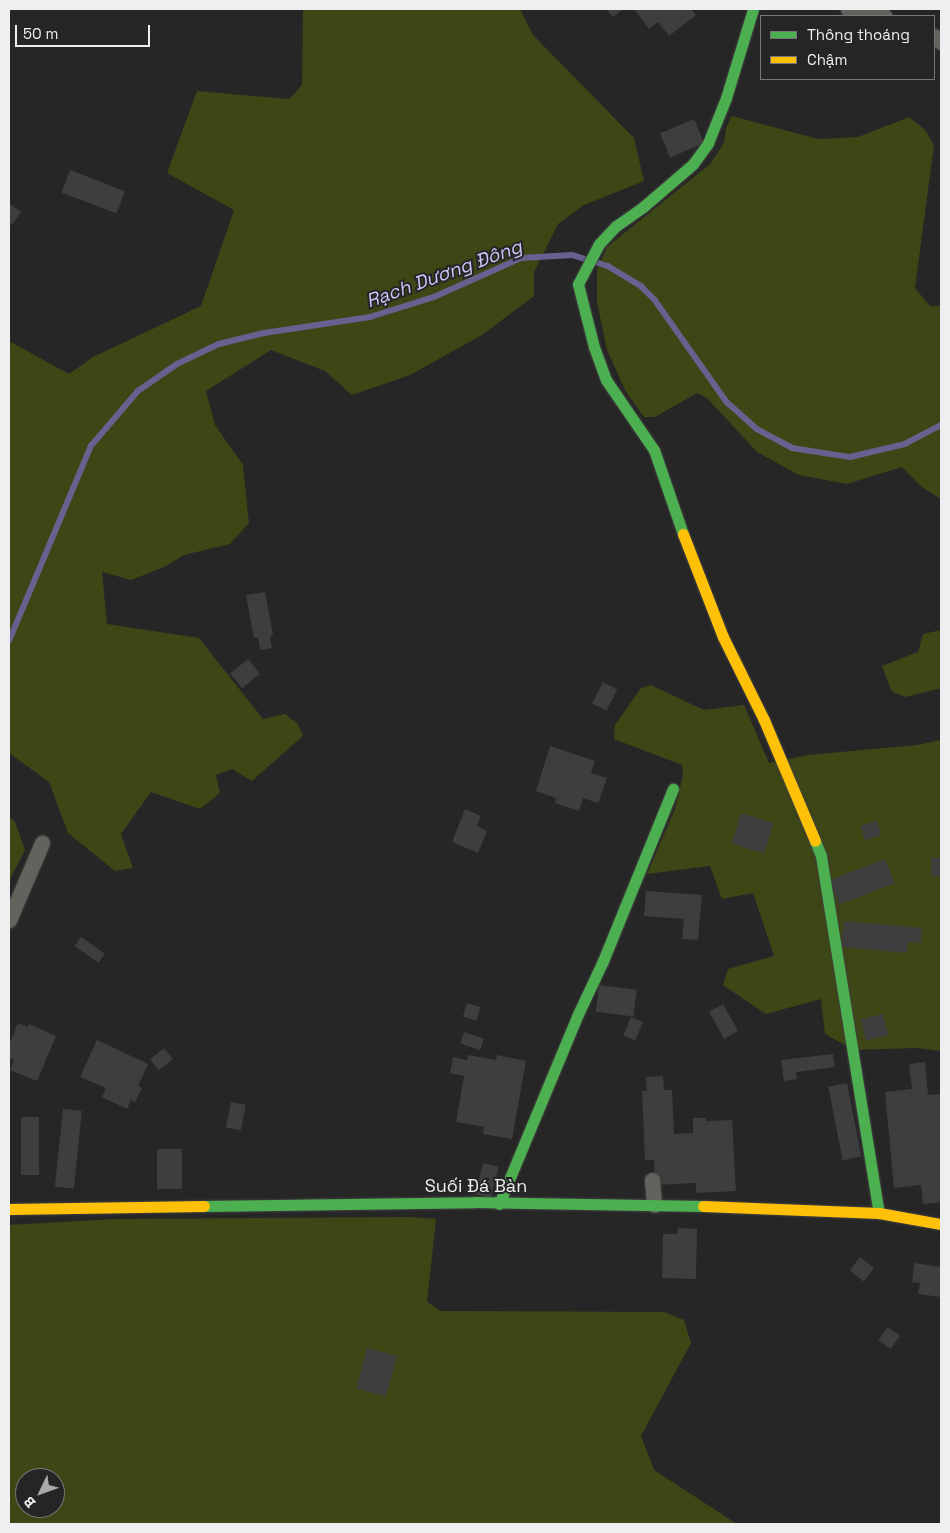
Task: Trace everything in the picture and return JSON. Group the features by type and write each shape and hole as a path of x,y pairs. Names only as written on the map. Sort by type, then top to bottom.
{"street":[{"path":"753,9 726,98 708,142 692,164 643,207 616,226 598,244 578,284 594,347 606,380 654,450 690,555 723,638 764,720 821,856 879,1213"},
{"path":"848,9 879,15"},
{"path":"499,1204 579,1012 603,961 673,789"},
{"path":"9,920 42,843"},
{"path":"652,1180 654,1205"},
{"name":"Suối Đá Bàn","path":"9,1209 474,1202 499,1204 654,1205 879,1213 919,1218 941,1224"}],"green space":[{"path":"303,9 520,9 533,35 634,138 644,181 584,205 558,224 534,272 534,296 482,335 410,375 352,395 325,371 271,350 206,391 215,425 243,465 249,523 230,544 184,555 164,567 131,580 102,572 107,624 199,638 263,719 285,714 298,724 303,736 252,781 232,769 216,775 220,793 200,809 151,792 121,834 133,868 115,871 68,833 49,782 9,753 9,341 69,374 93,357 201,306 234,210 167,173 197,91 289,99 302,85"},
{"path":"732,116 818,139 858,137 909,117 925,130 934,145 915,288 930,306 941,306 941,499 922,487 902,467 847,484 799,475 757,452 707,398 697,393 655,417 644,417 626,392 607,350 597,302 597,270 607,247 710,164 724,143 726,128"},
{"path":"941,630 941,688 906,697 892,692 882,666 918,652 923,634"},
{"path":"651,685 704,710 744,705 769,763 808,755 917,745 941,740 941,1051 916,1048 854,1050 825,1034 821,999 766,1014 723,985 728,969 774,956 753,893 722,899 710,866 647,874 675,809 683,775 682,765 614,739 615,725 641,688"},
{"path":"9,817 15,822 25,850 9,881"},
{"path":"411,1217 436,1219 427,1302 441,1311 664,1312 684,1320 691,1343 641,1436 654,1470 737,1524 9,1524 9,1225 114,1219"}],"building":[{"path":"606,9 623,9 613,17"},
{"path":"634,9 691,9 696,15 669,36 658,22 649,29"},
{"path":"694,119 704,143 670,157 660,133"},
{"path":"70,170 125,191 116,214 61,192"},
{"path":"10,204 21,212 12,225 9,223"},
{"path":"265,592 273,635 270,636 272,648 260,650 258,638 254,638 246,595"},
{"path":"248,659 260,674 242,688 230,673"},
{"path":"603,682 617,689 606,711 592,703"},
{"path":"550,746 595,761 591,773 607,778 598,803 583,798 579,811 555,803 556,798 536,791"},
{"path":"465,809 481,816 477,826 487,831 478,853 452,842"},
{"path":"741,813 774,823 764,854 732,844"},
{"path":"877,821 881,835 865,840 861,826"},
{"path":"941,857 941,876 932,877 931,858"},
{"path":"885,859 894,883 839,904 830,880"},
{"path":"646,891 702,895 698,940 682,939 684,919 644,916"},
{"path":"844,921 922,928 921,943 908,942 907,953 841,947"},
{"path":"81,937 105,954 98,963 75,946"},
{"path":"599,985 637,990 633,1016 596,1012"},
{"path":"467,1003 480,1007 476,1020 463,1016"},
{"path":"723,1004 738,1031 724,1039 709,1012"},
{"path":"883,1014 888,1035 866,1041 861,1019"},
{"path":"631,1017 643,1022 635,1040 623,1035"},
{"path":"18,1023 28,1027 29,1024 56,1036 37,1081 10,1070 14,1060 9,1058 9,1045"},
{"path":"464,1032 484,1039 480,1050 460,1043"},
{"path":"97,1040 148,1064 138,1086 142,1088 135,1102 131,1100 127,1109 102,1097 106,1088 80,1077"},
{"path":"164,1048 173,1059 159,1070 150,1059"},
{"path":"833,1054 835,1067 796,1072 797,1079 784,1081 781,1060"},
{"path":"468,1055 496,1060 497,1055 526,1061 512,1139 483,1134 484,1127 456,1122 464,1076 450,1073 453,1057 467,1060"},
{"path":"925,1062 928,1095 941,1094 941,1202 923,1204 921,1185 894,1188 885,1092 912,1089 909,1064"},
{"path":"663,1076 664,1090 672,1090 674,1134 693,1133 693,1118 706,1118 706,1121 732,1120 736,1191 696,1193 696,1183 655,1185 654,1160 645,1160 642,1091 647,1091 646,1077"},
{"path":"847,1083 861,1157 843,1160 828,1087"},
{"path":"231,1102 246,1105 241,1130 226,1128"},
{"path":"63,1109 82,1111 74,1189 55,1187"},
{"path":"21,1117 39,1117 39,1175 21,1175"},
{"path":"157,1149 182,1149 182,1189 157,1189"},
{"path":"483,1163 499,1167 491,1198 475,1194"},
{"path":"678,1228 697,1229 696,1279 662,1278 663,1234 677,1234"},
{"path":"860,1257 874,1268 864,1281 850,1270"},
{"path":"914,1263 941,1267 941,1297 918,1294 920,1283 912,1282"},
{"path":"888,1327 900,1336 890,1349 878,1340"},
{"path":"367,1348 397,1356 386,1397 356,1389"}],"waterway":[{"name":"Rạch Dương Đông","path":"9,641 91,446 138,391 177,364 219,344 264,333 370,317 434,297 521,258 572,255 608,266 641,286 655,300 727,402 757,429 792,448 850,457 905,444 941,425"}],"traffic: fast":[{"path":"683,534 654,450 606,380 594,347 578,284 599,244 616,226 643,207 693,164 708,143 726,98 753,9"},
{"path":"499,1204 579,1012 603,961 673,789"},
{"path":"815,841 821,856 879,1213"},
{"path":"204,1206 474,1202 703,1206"}],"traffic: slow":[{"path":"683,534 723,637 764,720 815,841"},
{"path":"9,1209 204,1206"},
{"path":"703,1206 879,1213 941,1224"}]}
